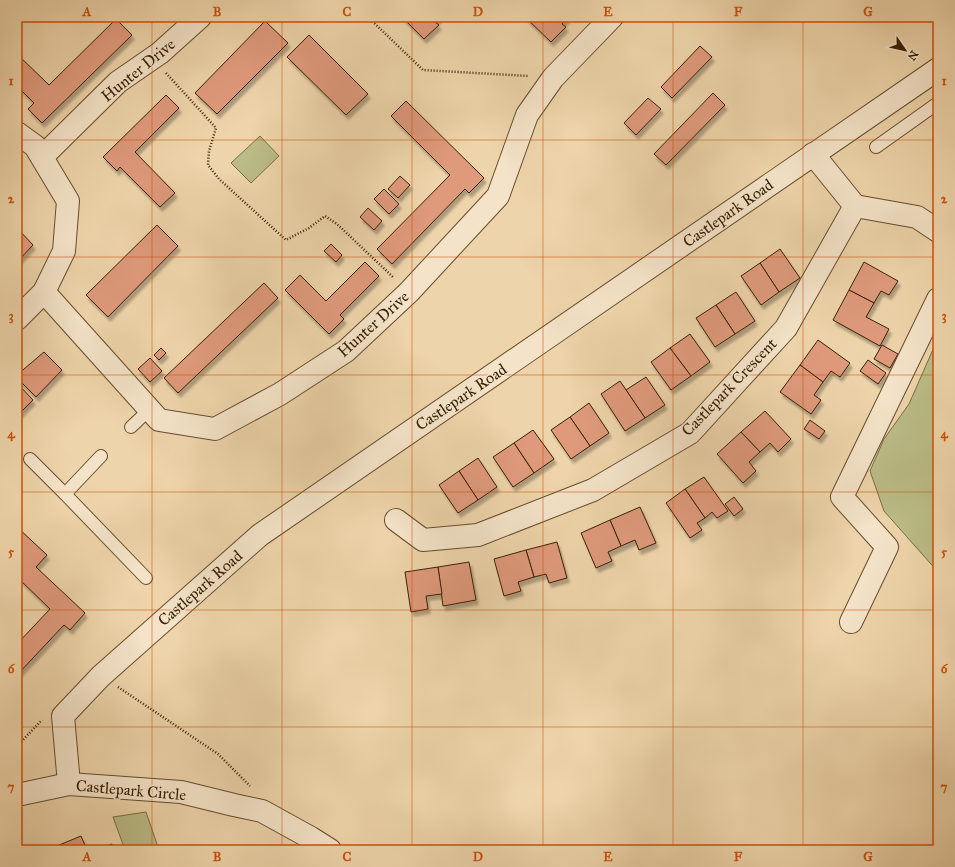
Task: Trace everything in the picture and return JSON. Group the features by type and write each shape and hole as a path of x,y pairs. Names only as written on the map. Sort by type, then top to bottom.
{"street":[{"name":"Hunter Drive","path":"42,157 118,82 160,53 200,17"},
{"name":"Hunter Drive","path":"44,292 159,420 215,429 280,394 346,351 409,292 498,196 527,115 553,78 612,17"},
{"name":"Castlepark Road","path":"63,716 101,676 260,535 938,69"},
{"path":"17,133 35,146 68,201 64,251 44,292 17,319"},
{"path":"814,154 856,206 917,217 938,231"},
{"name":"Castlepark Crescent","path":"396,520 423,540 478,535 594,490 690,433 786,328 856,206"},
{"path":"851,622 887,547 842,497 938,299"},
{"path":"63,716 69,784"},
{"name":"Castlepark Circle","path":"17,795 69,784 181,792 262,811 307,844 330,850"}],"lane":[{"path":"876,147 938,103"},
{"path":"131,427 150,409"},
{"path":"65,494 101,456"},
{"path":"30,459 146,578"}],"path":[{"path":"368,17 423,70 553,78"},
{"path":"153,58 216,128 209,151 208,165 219,180 286,240 308,228 325,216 337,224 409,292"},
{"path":"101,676 218,754 257,793 262,811"},
{"path":"17,746 42,719 63,716"}],"green space":[{"path":"260,136 279,156 251,183 231,163"},
{"path":"938,338 938,572 884,511 870,471 884,439 909,404"},
{"path":"146,812 159,850 125,850 113,817"}],"building":[{"path":"402,17 440,17 435,22 439,25 424,39"},
{"path":"525,17 568,17 562,24 566,27 551,42"},
{"path":"116,19 132,35 42,123 28,109 34,103 17,86 17,54 49,85"},
{"path":"265,21 288,43 217,114 195,93"},
{"path":"309,35 368,94 346,115 287,57"},
{"path":"700,46 712,57 672,98 661,87"},
{"path":"713,93 725,105 666,165 654,154"},
{"path":"166,95 179,108 135,152 175,193 160,207 120,167 117,171 103,157"},
{"path":"648,98 661,109 636,135 624,123"},
{"path":"406,101 484,178 469,193 465,189 392,264 377,249 450,175 391,116"},
{"path":"400,176 410,185 398,198 388,189"},
{"path":"384,189 399,204 389,214 374,199"},
{"path":"368,208 382,221 374,230 360,217"},
{"path":"157,225 178,246 108,317 86,295"},
{"path":"17,228 33,245 17,262"},
{"path":"331,244 342,255 336,262 324,251"},
{"path":"780,249 800,278 779,292 760,263"},
{"path":"365,262 379,276 340,315 344,319 329,334 285,290 300,275 326,301"},
{"path":"864,262 898,281 889,295 881,291 874,303 849,290"},
{"path":"760,263 779,292 761,305 741,276"},
{"path":"264,283 278,298 178,393 164,378"},
{"path":"849,290 874,303 866,317 889,329 880,346 833,320"},
{"path":"736,292 755,321 735,334 716,305"},
{"path":"716,305 735,334 715,347 696,318"},
{"path":"690,334 710,362 691,376 670,348"},
{"path":"818,340 850,363 840,377 831,371 823,382 800,365"},
{"path":"882,345 898,354 890,368 874,359"},
{"path":"161,348 166,353 159,360 154,355"},
{"path":"670,348 691,376 671,390 651,362"},
{"path":"44,352 62,370 36,397 17,378 17,375"},
{"path":"150,358 162,371 150,382 138,369"},
{"path":"868,360 886,373 878,384 860,371"},
{"path":"800,365 823,382 814,395 821,400 811,414 780,392"},
{"path":"646,377 665,405 645,418 626,390"},
{"path":"620,381 645,418 625,431 601,394"},
{"path":"17,383 33,400 17,416"},
{"path":"589,403 609,433 590,446 570,417"},
{"path":"765,411 791,439 778,452 770,443 760,452 741,432"},
{"path":"570,417 590,446 571,459 551,430"},
{"path":"810,420 825,431 819,439 804,429"},
{"path":"533,430 554,459 534,473 514,443"},
{"path":"741,432 760,452 749,462 756,471 743,483 717,454"},
{"path":"514,443 534,473 513,487 493,457"},
{"path":"478,458 497,487 478,500 459,471"},
{"path":"459,471 478,500 458,513 439,485"},
{"path":"704,477 728,511 717,518 712,512 705,518 685,489"},
{"path":"685,489 705,518 697,523 702,530 690,538 666,503"},
{"path":"734,497 743,509 734,516 725,504"},
{"path":"640,507 656,543 639,550 635,540 621,546 610,520"},
{"path":"610,520 621,546 608,552 612,561 596,568 581,533"},
{"path":"17,527 47,555 36,567 85,613 70,630 64,625 17,675 17,644 50,609 17,577"},
{"path":"557,542 567,578 549,583 546,574 534,577 526,550"},
{"path":"526,550 534,577 518,582 521,591 504,596 494,559"},
{"path":"469,562 476,600 443,606 438,567"},
{"path":"438,567 442,594 426,596 428,609 411,612 405,572"},
{"path":"81,836 87,850 47,850"},
{"path":"112,844 114,850 96,850"}]}
